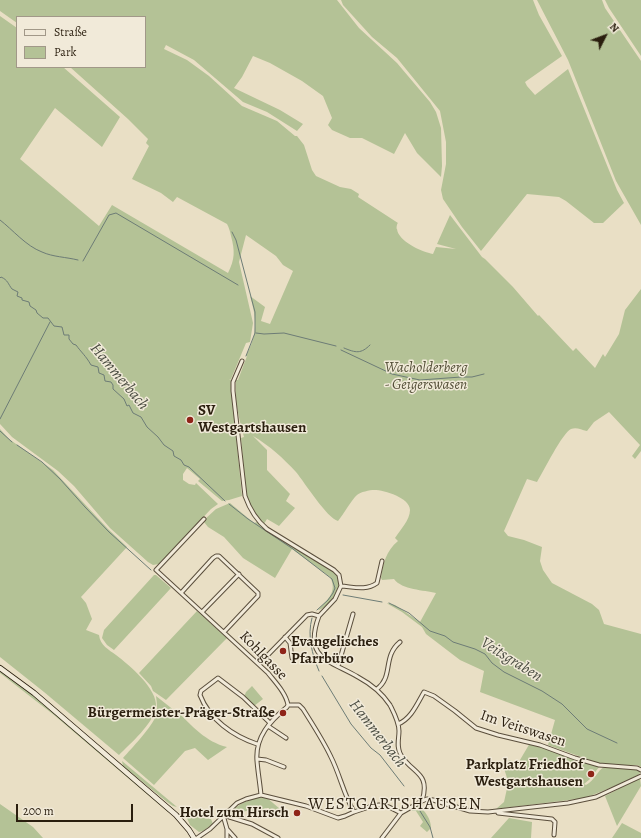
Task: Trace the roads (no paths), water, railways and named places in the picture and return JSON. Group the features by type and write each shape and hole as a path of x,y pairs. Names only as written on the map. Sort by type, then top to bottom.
{"main road":[{"path":"0,668 34,693 176,814 196,838"}],"street":[{"path":"242,361 233,382 233,390 245,496 249,506 260,523 267,529 334,570 339,575 342,586 335,599 319,616 314,634 317,651 322,658 359,677 377,689 389,704 398,724 398,748 401,755 421,776 425,786 422,801"},
{"name":"Kohlgasse","path":"204,519 156,570 268,673 281,690 287,700 288,705"},
{"path":"180,593 216,556 219,556 258,593 258,596 224,632"},
{"path":"342,586 372,587 377,583 382,561"},
{"path":"202,612 239,574"},
{"path":"259,664 307,615 312,614 319,616"},
{"path":"338,666 353,614"},
{"path":"285,637 290,643 292,658"},
{"path":"377,689 383,685 387,674 391,652 400,642"},
{"path":"257,744 238,737 215,719 202,700 200,695 201,691 218,678 243,697 269,724 286,738"},
{"name":"Im Veitswasen","path":"398,724 404,722 411,714 424,692 434,696 476,728 540,745 599,765 637,768 641,770"},
{"path":"261,795 257,744 269,724 288,705 299,705 304,709 331,757 342,781 347,801 354,812"},
{"path":"257,759 275,762 284,767"},
{"path":"494,812 568,803 596,797 641,776"},
{"path":"196,838 210,829 237,803 246,798 261,795 306,806 338,818 369,807 379,806 389,807 401,813"},
{"path":"382,838 401,813 422,801 433,800 470,811 494,812 552,819 555,822 554,834"},
{"path":"223,815 227,829 227,838"},
{"path":"223,815 252,824 278,838"},
{"path":"227,829 235,838"}],"waterway":[{"path":"83,261 109,215 116,213 238,285"},
{"path":"0,220 25,242 36,249 46,254 78,260"},
{"path":"232,232 236,240 255,312 255,333 246,356"},
{"name":"Hammerbach","path":"0,278 5,279 12,289 18,292 17,296 22,298 22,300 29,302 30,306 43,318 48,318 54,326 62,327 64,335 69,335 69,339 76,345 91,365 98,367 99,373 104,375 105,381 111,382 113,389 124,399 127,406 129,405 133,413 141,417 147,427 164,445 173,451 174,456 181,460 184,465 189,467 225,501"},
{"path":"0,419 50,322"},
{"path":"256,333 284,333 336,346"},
{"path":"344,348 358,352 364,350 370,345"},
{"path":"341,350 392,374 420,380 472,377 484,374"},
{"path":"0,431 12,442"},
{"path":"17,445 42,462 60,479 109,532 151,570"},
{"name":"Hammerbach","path":"229,504 248,519 293,549 332,579 335,588 333,593 317,610"},
{"name":"Veitsgraben","path":"343,595 382,602"},
{"name":"Veitsgraben","path":"389,603 409,613 430,631 445,636 453,642 485,654 492,663 504,672 542,691 562,704 587,729 617,743"},
{"name":"Hammerbach","path":"312,618 310,638 314,658 319,671"},
{"name":"Hammerbach","path":"322,676 351,724 371,748 380,755 404,786"},
{"name":"Hammerbach","path":"420,811 430,827 433,838"}],"place":[{"name":"SV Westgartshausen","path":"190,420"},
{"name":"Evangelisches Pfarrbüro","path":"283,651"},
{"name":"Bürgermeister-Präger-Straße","path":"283,713"},
{"name":"Parkplatz Friedhof Westgartshausen","path":"591,774"},
{"name":"Hotel zum Hirsch","path":"297,813"}],"district":[{"name":"WESTGARTSHAUSEN","path":"395,805"}],"park label":[{"name":"Wacholderberg - Geigerswasen","path":"426,376"}]}
